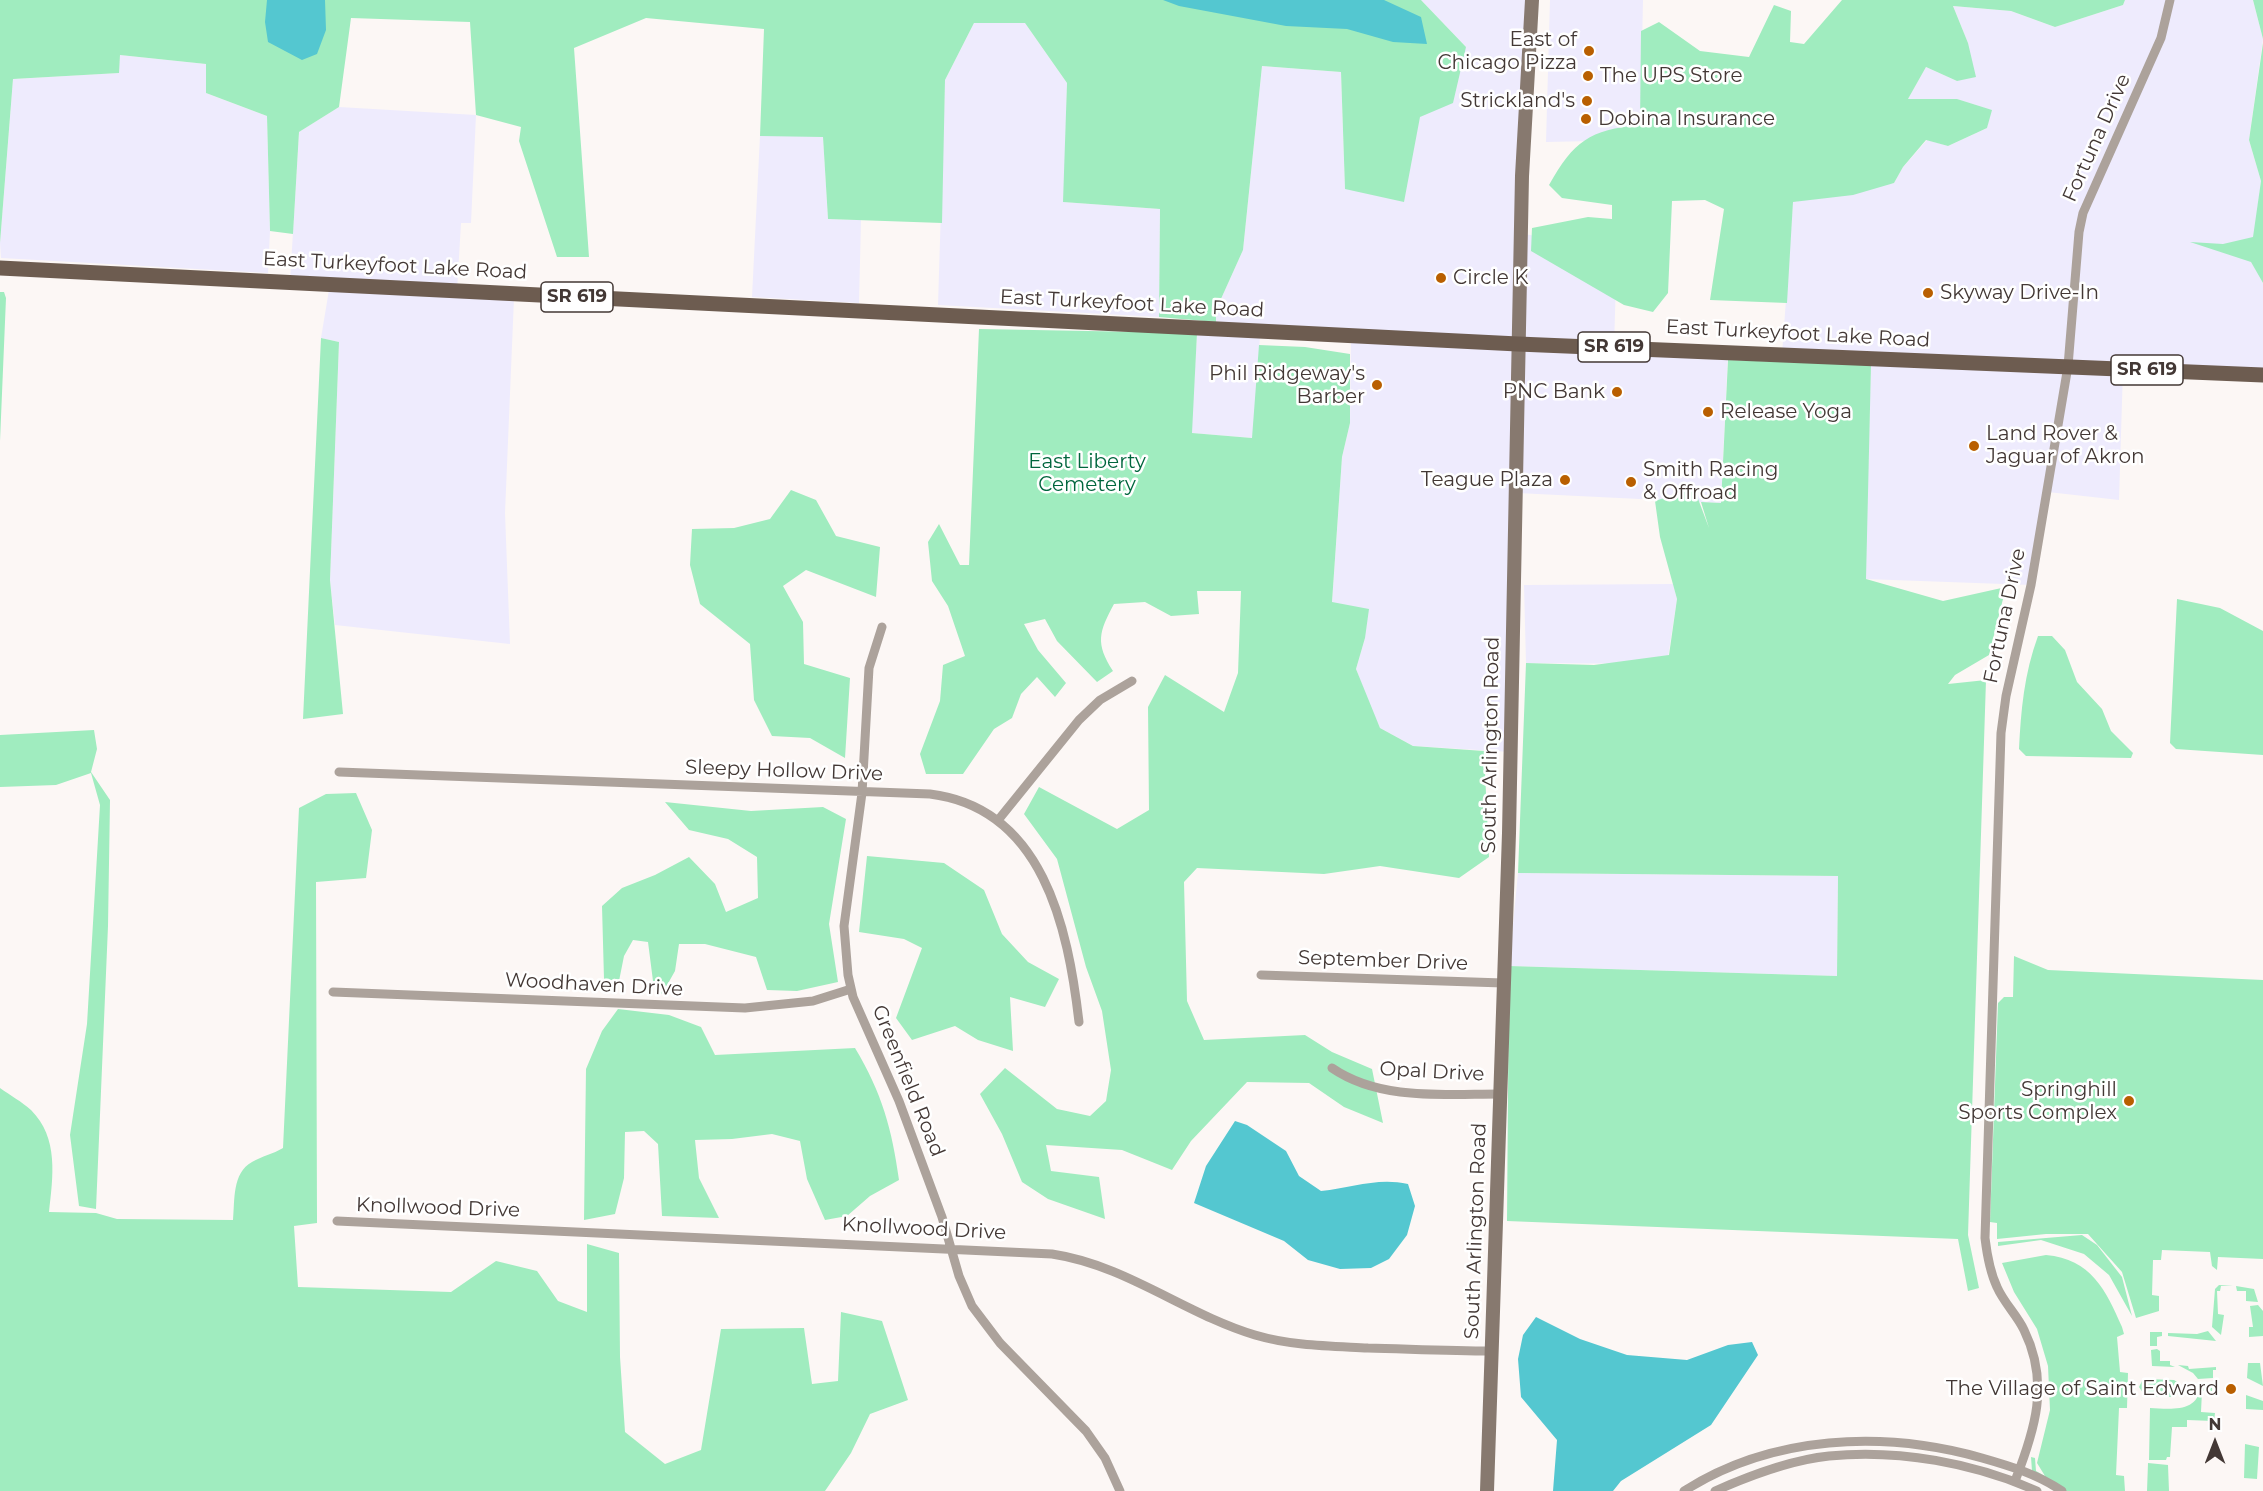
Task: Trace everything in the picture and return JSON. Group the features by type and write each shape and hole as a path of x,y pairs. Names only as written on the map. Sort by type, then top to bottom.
{"main road":[{"name":"South Arlington Road","path":"1487,1491 1510,787 1522,176 1532,0"},
{"name":"East Turkeyfoot Lake Road","path":"0,268 1518,344 2263,375"}],"street":[{"name":"Fortuna Drive","path":"2015,1481 2036,1415 2039,1393 2038,1375 2023,1329 1997,1288 1988,1260 1984,1212 2001,733 2006,696 2017,654 2041,532 2068,366 2078,243 2083,213 2161,38 2170,0"},
{"name":"Greenfield Road","path":"882,627 869,668 862,793 844,926 851,989 899,1101 952,1248 959,1276 981,1321 1086,1431 1105,1458 1120,1491"},
{"path":"999,819 1079,720 1100,700 1132,681"},
{"name":"Sleepy Hollow Drive","path":"339,772 936,795 970,805 999,819 1026,848 1052,902 1072,973 1079,1022"},
{"name":"September Drive","path":"1261,975 1503,983"},
{"name":"Woodhaven Drive","path":"333,992 746,1008 804,1002 851,989"},
{"name":"Opal Drive","path":"1332,1068 1354,1082 1385,1090 1500,1094"},
{"name":"Knollwood Drive","path":"337,1221 1052,1254 1092,1263 1233,1327 1287,1343 1491,1351"},
{"path":"1684,1491 1732,1467 1772,1454 1811,1445 1870,1441 1927,1444 2020,1469 2062,1491"},
{"path":"1715,1491 1738,1481 1798,1462 1830,1456 1900,1456 1932,1460 2015,1481 2037,1491"},
{"path":"1732,1467 1742,1491"}],"shaded area":[{"path":"1421,0 1532,0 1522,234 1617,245 1614,347 1728,352 1721,503 1517,493 1511,752 1413,746 1380,728 1370,706 1356,669 1365,638 1332,603 1342,457 1350,423 1351,336 1215,329 1216,310 1243,250 1262,66 1341,72 1345,188 1420,117 1466,47"},
{"path":"1550,0 1643,0 1640,140 1546,142"},
{"path":"2125,0 2253,0 2263,39 2249,140 2261,181 2251,261 2263,283 2263,375 2123,369 2119,500 2048,492 2031,585 1865,579 1871,359 1782,355 1793,202 1894,183 1903,167 1927,140 1948,146 1987,128 1991,110 1956,99 1908,99 1926,67 1957,81 1968,43 1953,6 2011,11 2055,27 2123,5"},
{"path":"974,23 1025,23 1067,83 1064,202 1160,209 1159,317 938,305 945,80"},
{"path":"120,55 206,64 206,93 267,116 270,231 268,273 1,258 0,243 13,79 118,73"},
{"path":"339,107 476,115 471,223 461,223 457,291 290,282 299,132"},
{"path":"760,136 823,136 828,219 861,220 859,303 752,297"},
{"path":"329,290 514,298 505,513 510,644 335,625 330,580 339,342 321,338"},
{"path":"1197,333 1260,336 1253,438 1191,433"},
{"path":"1673,584 1677,599 1667,664 1526,663 1524,585"},
{"path":"1518,873 1838,876 1837,976 1509,966"}],"green space":[{"path":"0,0 1421,0 1466,47 1453,103 1420,117 1404,202 1345,189 1341,72 1262,66 1243,250 1216,310 1216,322 1159,317 1160,209 1063,202 1067,83 1025,23 974,23 945,80 942,223 828,219 823,137 760,136 764,29 646,18 574,48 589,257 557,257 519,141 521,127 476,115 470,22 351,18 339,107 299,132 293,234 270,231 267,116 206,93 206,64 120,55 119,73 13,79 0,243"},
{"path":"1842,0 2125,0 2123,5 2055,27 2011,11 1953,6 1968,43 1976,77 1957,81 1926,67 1908,99 1957,99 1992,110 1987,128 1948,146 1926,140 1903,167 1894,183 1853,195 1793,202 1787,303 1710,300 1724,209 1705,200 1672,201 1668,293 1653,312 1624,305 1531,251 1532,228 1588,217 1612,219 1612,205 1562,198 1549,185 1575,148 1585,140 1608,130 1640,125 1641,31 1659,22 1700,51 1749,57 1774,5 1791,11 1790,42 1804,44"},
{"path":"2253,0 2263,0 2263,39"},
{"path":"2263,43 2263,283 2251,262 2190,242 2223,244 2253,237 2261,181 2249,140"},
{"path":"0,292 4,292 6,298 0,441"},
{"name":"East Liberty Cemetery","path":"979,329 1197,333 1192,433 1252,438 1259,345 1305,347 1350,354 1350,423 1342,457 1332,602 1369,609 1365,638 1356,669 1380,728 1413,746 1484,751 1489,857 1459,878 1380,866 1324,874 1197,868 1184,882 1187,1001 1204,1040 1305,1035 1332,1052 1372,1069 1383,1123 1344,1107 1309,1083 1247,1082 1191,1141 1172,1170 1122,1150 1046,1145 1051,1171 1099,1177 1105,1219 1048,1199 1022,1182 1002,1134 980,1094 1005,1068 1057,1109 1090,1116 1106,1101 1111,1070 1102,1011 1086,967 1057,859 1024,814 1039,787 1117,829 1149,810 1148,707 1165,675 1224,712 1238,673 1241,591 1197,591 1199,614 1171,616 1145,602 1114,604 1105,622 1101,638 1103,653 1113,671 1097,682 1057,641 1045,619 1024,624 1038,650 1066,683 1055,697 1037,677 1021,694 1012,718 994,729 963,774 926,774 920,754 940,701 943,665 965,656 948,606 932,581 928,542 939,524 960,565 969,565"},
{"path":"321,338 339,342 330,580 343,714 303,719"},
{"path":"1728,360 1871,365 1866,579 1943,601 2006,587 1989,655 1955,675 1948,684 1986,680 1968,1235 1979,1288 1968,1291 1958,1239 1507,1221 1509,966 1837,976 1838,876 1518,873 1526,663 1594,665 1669,655 1677,599 1660,537 1655,501 1694,488 1709,528 1701,502 1721,503"},
{"path":"791,490 816,500 836,536 880,547 876,597 806,570 783,586 803,622 804,664 850,678 845,758 810,738 772,736 754,700 750,644 700,604 690,565 692,529 734,528 770,519"},
{"path":"2177,599 2220,608 2263,631 2263,755 2176,749 2170,743"},
{"path":"2038,636 2052,636 2065,650 2077,682 2102,709 2111,731 2133,753 2131,758 2026,756 2019,749 2024,692 2029,664"},
{"path":"94,730 97,749 91,772 110,800 108,926 96,1209 79,1206 70,1135 87,1024 100,805 91,773 56,785 0,787 0,735"},
{"path":"356,793 372,830 366,878 316,882 317,1223 294,1226 298,1287 451,1292 496,1261 537,1271 558,1301 587,1312 587,1244 619,1253 620,1357 625,1432 665,1464 701,1450 721,1329 804,1328 812,1384 838,1381 841,1312 882,1321 908,1400 870,1414 851,1453 825,1491 0,1491 0,1088 31,1110 46,1133 52,1158 49,1212 96,1213 117,1219 233,1220 236,1188 241,1173 252,1162 283,1148 299,808 326,794"},
{"path":"665,802 751,811 823,807 846,819 829,924 838,982 797,991 767,990 756,957 705,944 679,944 675,971 662,994 653,981 648,942 633,940 624,956 619,981 604,979 602,906 622,888 655,875 689,857 715,884 726,912 758,898 757,857 728,839 689,830"},
{"path":"867,856 944,863 984,890 1002,934 1028,962 1059,979 1045,1007 1010,997 1013,1051 978,1040 955,1026 912,1040 896,1018 922,948 904,939 859,932"},
{"name":"Springhill Sports Complex","path":"2014,956 2048,970 2263,980 2263,1259 2218,1257 2217,1270 2212,1266 2210,1252 2162,1250 2161,1260 2153,1260 2152,1295 2159,1296 2159,1311 2136,1318 2122,1272 2088,1234 2046,1234 1997,1239 1997,1223 1990,1222 1998,1003 2004,997 2013,997"},
{"path":"618,1009 669,1015 701,1027 715,1055 855,1048 879,1096 893,1144 899,1180 870,1196 847,1216 825,1220 807,1179 800,1141 772,1134 732,1139 695,1140 699,1178 719,1218 662,1216 658,1144 644,1131 625,1132 624,1178 615,1214 584,1220 586,1069 602,1031"},
{"path":"2082,1235 2097,1245 2122,1277 2132,1316 2109,1275 2084,1254 2041,1240 1998,1246 1998,1242"},
{"path":"2046,1255 2062,1258 2086,1270 2103,1289 2122,1327 2124,1334 2117,1337 2120,1372 2128,1373 2127,1408 2119,1408 2116,1475 2124,1476 2125,1491 2066,1491 2032,1471 2031,1457 2035,1458 2036,1471 2045,1476 2037,1463 2050,1410 2048,1366 2037,1329 2014,1292 2002,1263"},
{"path":"2219,1285 2233,1286 2221,1286 2220,1291 2217,1291 2218,1314 2224,1315 2221,1335 2212,1327 2215,1289"},
{"path":"2236,1286 2254,1289 2258,1302 2246,1301 2246,1291 2237,1291"},
{"path":"2258,1305 2263,1311 2263,1336 2249,1337 2249,1327 2253,1327 2250,1306"},
{"path":"2208,1331 2216,1341 2168,1336 2168,1333 2197,1334"},
{"path":"2150,1332 2162,1332 2162,1336 2157,1337 2157,1346 2150,1346"},
{"path":"2151,1350 2160,1351 2160,1361 2170,1361 2170,1365 2175,1367 2152,1366"},
{"path":"2248,1363 2260,1363 2263,1386 2247,1378"},
{"path":"2178,1365 2188,1366 2189,1369 2216,1367 2216,1370 2213,1370 2213,1378 2198,1379 2193,1373"},
{"path":"2147,1379 2174,1380 2179,1383 2181,1390 2174,1397 2145,1396 2139,1387 2142,1381"},
{"path":"2212,1385 2212,1391 2202,1391 2201,1412 2215,1413 2214,1421 2187,1420 2187,1427 2172,1427 2170,1457 2166,1460 2149,1460 2150,1408 2182,1408 2195,1401 2200,1386"},
{"path":"2246,1395 2263,1401 2263,1410 2246,1409"},
{"path":"2245,1444 2259,1447 2257,1479 2244,1478"},
{"path":"2148,1463 2168,1465 2169,1491 2147,1491"}],"water":[{"path":"267,0 325,0 326,30 317,54 302,60 268,42 265,22"},
{"path":"1163,0 1384,0 1421,17 1427,44 1393,42 1347,29 1286,26 1179,6"},
{"path":"1235,1121 1247,1125 1286,1151 1299,1176 1321,1191 1375,1182 1408,1184 1415,1206 1407,1235 1389,1259 1371,1268 1340,1269 1308,1260 1284,1241 1194,1203 1206,1166"},
{"path":"1536,1317 1580,1339 1627,1355 1687,1360 1728,1345 1752,1342 1758,1355 1711,1425 1621,1481 1613,1491 1553,1491 1557,1440 1521,1397 1518,1359 1523,1335"}],"place":[{"name":"East of Chicago Pizza","path":"1589,51"},
{"name":"The UPS Store","path":"1588,76"},
{"name":"Strickland's","path":"1587,101"},
{"name":"Dobina Insurance","path":"1586,119"},
{"name":"Circle K","path":"1441,278"},
{"name":"Skyway Drive-In","path":"1928,293"},
{"name":"Phil Ridgeway's Barber","path":"1377,385"},
{"name":"PNC Bank","path":"1617,392"},
{"name":"Release Yoga","path":"1708,412"},
{"name":"Land Rover & Jaguar of Akron","path":"1974,446"},
{"name":"Teague Plaza","path":"1565,480"},
{"name":"Smith Racing & Offroad","path":"1631,482"},
{"name":"Springhill Sports Complex","path":"2129,1101"},
{"name":"The Village of Saint Edward","path":"2231,1389"}]}
